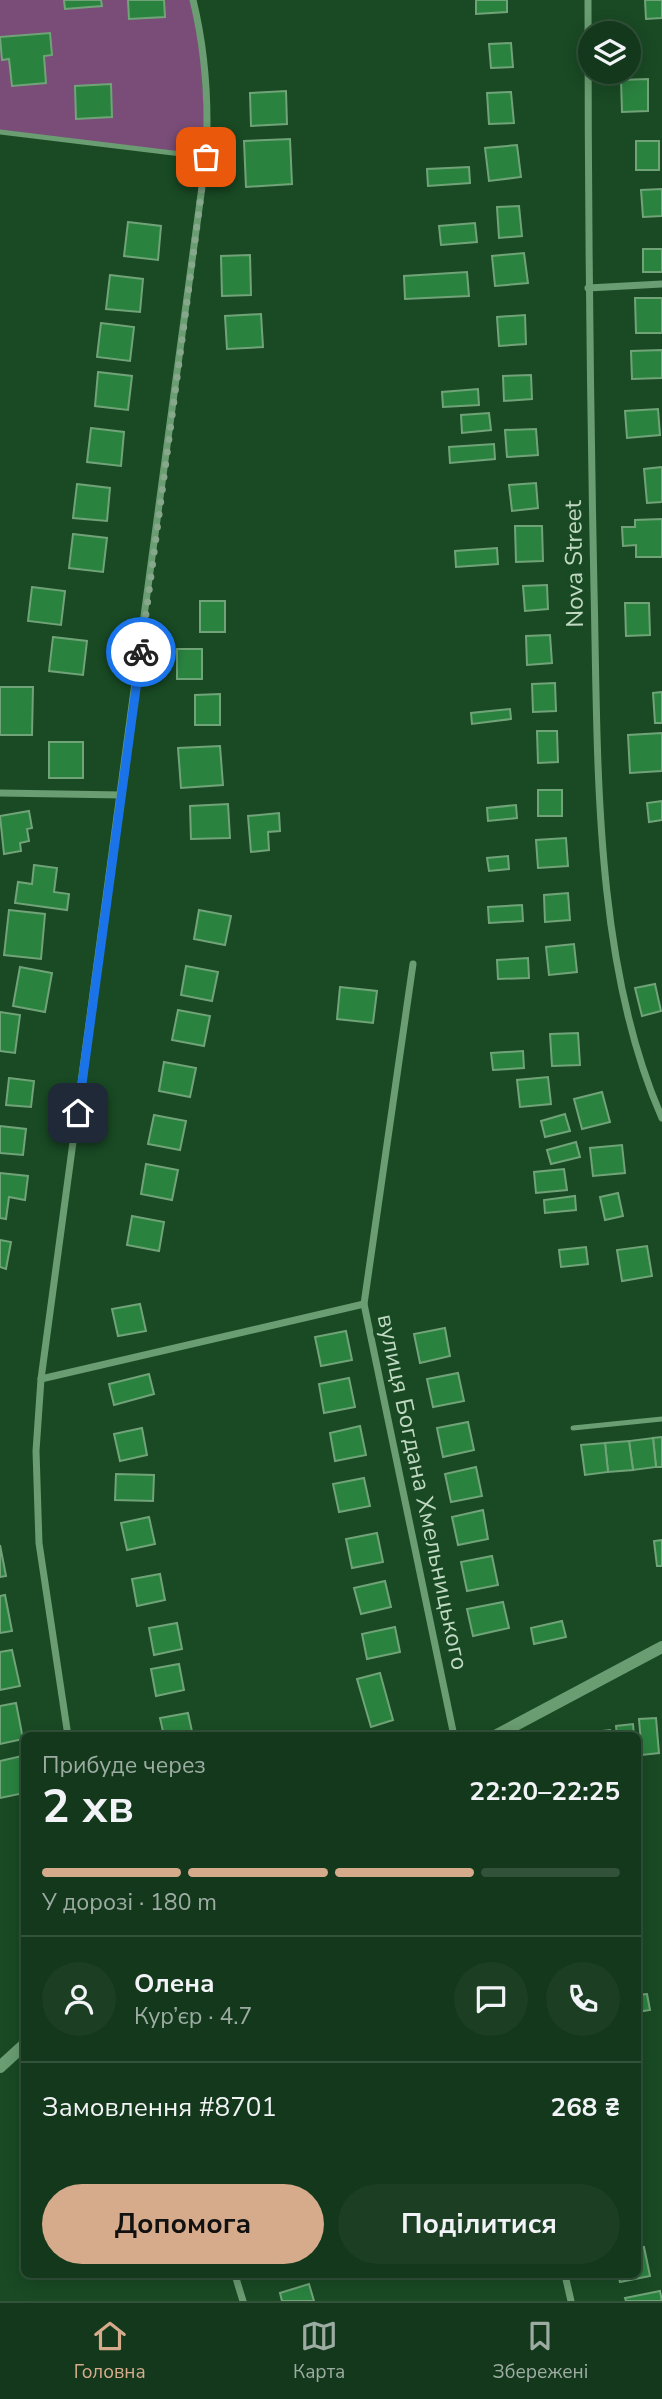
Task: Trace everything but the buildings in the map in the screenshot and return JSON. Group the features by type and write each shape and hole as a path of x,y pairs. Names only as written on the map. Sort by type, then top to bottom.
{"street":[{"path":"67,1732 39,1543 36,1451 41,1379 122,795 206,157 210,100 200,27 193,0"},
{"name":"Nova Street","path":"588,0 588,288 598,783 612,934 643,1076 662,1118"},
{"path":"588,288 662,284"},
{"path":"0,793 122,795"},
{"name":"вулиця Богдана Хмельницького","path":"413,964 364,1304 453,1732"},
{"path":"41,1379 364,1304"},
{"path":"503,1732 662,1647"},
{"path":"0,2067 21,2048"},
{"path":"236,2278 243,2301"},
{"path":"566,2278 571,2301"}],"lane":[{"path":"0,132 206,157"},
{"path":"573,1428 662,1419"}],"shaded area":[{"path":"0,0 193,0 200,27 206,157 0,132"}],"way so far":[{"path":"141,652 206,157"}],"route":[{"path":"78,1113 141,652"}]}
